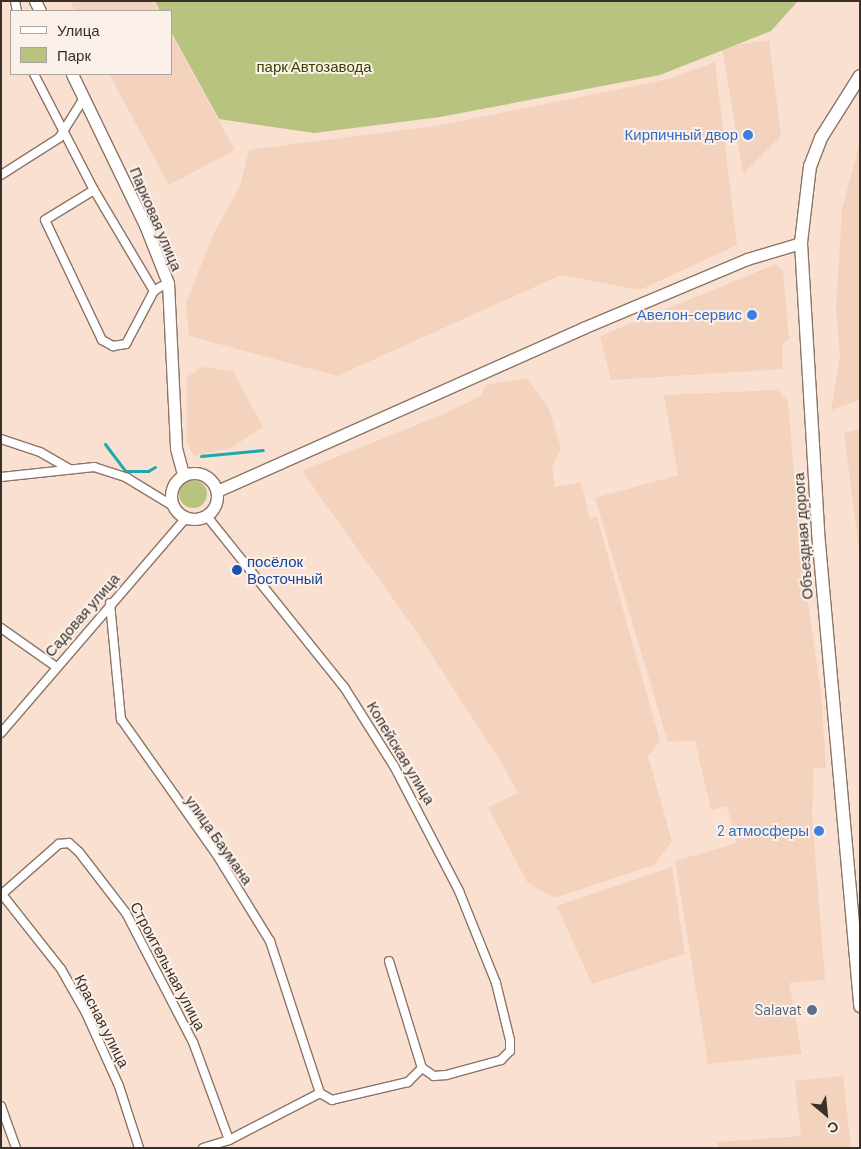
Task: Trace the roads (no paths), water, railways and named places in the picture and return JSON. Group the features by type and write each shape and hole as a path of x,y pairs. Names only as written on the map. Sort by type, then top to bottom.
{"main road":[{"name":"Объездная дорога","path":"860,76 822,138 810,166 801,243 818,532 860,1006"}],"street":[{"path":"34,75 94,190 154,291"},
{"name":"Парковая улица","path":"72,75 146,225 168,283 176,448 183,475"},
{"path":"1,175 59,138 61,129 84,98"},
{"path":"94,190 44,220 102,340 114,346 126,344 154,291 162,286"},
{"path":"217,491 583,328 747,259 801,243"},
{"path":"1,440 40,452 69,469"},
{"path":"1,477 94,467 127,478 173,506 186,518 206,516 213,509 217,491 204,474 183,475 170,492 173,506"},
{"name":"Копейская улица","path":"206,516 332,671 394,766 459,891 496,983 510,1040 510,1051 501,1060 446,1076 434,1076 422,1068"},
{"name":"Садовая улица","path":"1,733 55,666 186,518"},
{"name":"улица Баумана","path":"110,603 121,719 217,855 270,941 320,1093"},
{"path":"1,628 55,666"},
{"name":"Строительная улица","path":"1,893 59,844 69,843 79,852 126,913 193,1042 229,1140"},
{"name":"Красная улица","path":"1,893 60,969 86,1013 119,1086 139,1148"},
{"path":"203,1148 229,1140 320,1093 332,1100 408,1082 422,1068 389,961"},
{"path":"1,1106 16,1148"}],"waterway":[{"path":"105,444 125,471 148,471 155,467"},
{"path":"201,456 263,450"}],"place":[{"name":"Кирпичный двор","path":"748,135"},
{"name":"Авелон-сервис","path":"752,315"},
{"name":"посёлок Восточный","path":"237,570"},
{"name":"2 атмосферы","path":"819,831"},
{"name":"Salavat","path":"812,1010"}],"park label":[{"name":"парк Автозавода","path":"314,67"}]}
